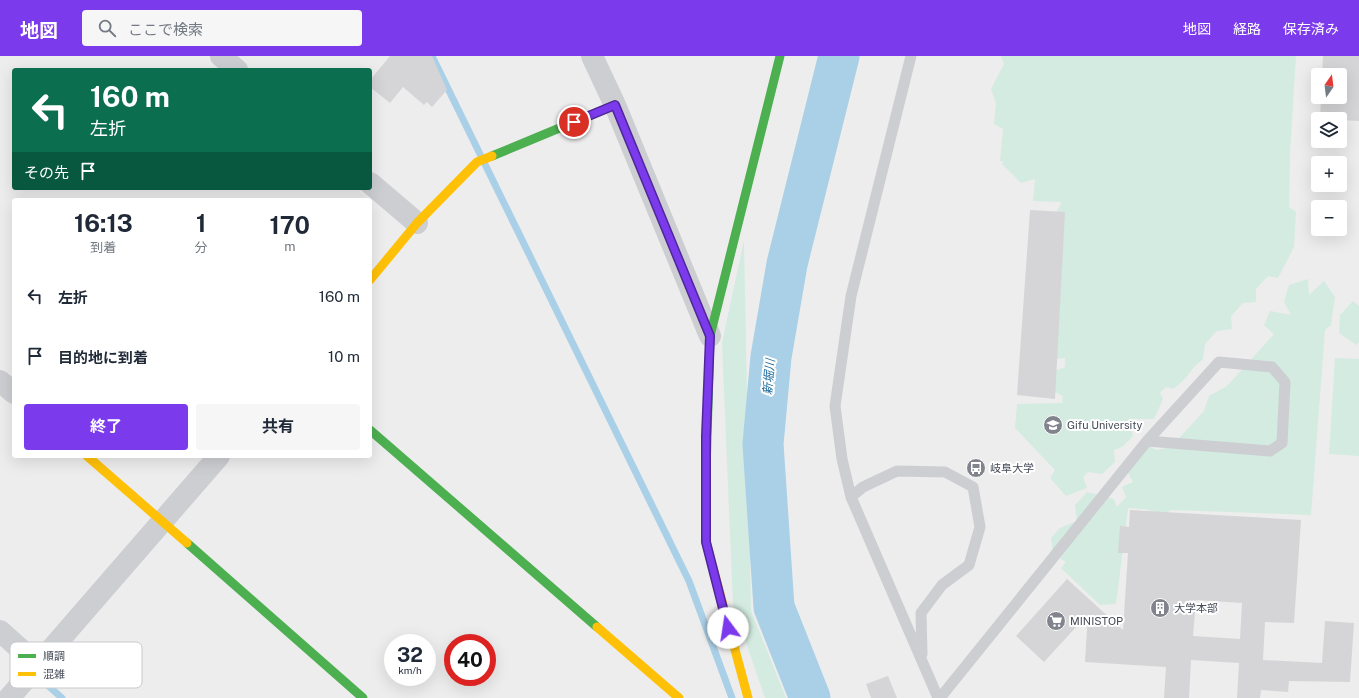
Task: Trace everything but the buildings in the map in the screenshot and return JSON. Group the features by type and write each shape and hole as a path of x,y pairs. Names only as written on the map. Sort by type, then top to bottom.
{"street":[{"path":"221,56 235,68"},
{"path":"592,56 615,105 710,336"},
{"path":"748,698 706,542 706,436 710,336 780,56"},
{"path":"372,278 417,223 478,162 615,105"},
{"path":"372,185 417,223"},
{"path":"0,381 12,391"},
{"path":"372,432 679,698"},
{"path":"89,458 363,698"},
{"path":"58,642 217,458"},
{"path":"0,631 12,642"},
{"path":"9,698 18,688"}],"lane":[{"path":"911,56 851,296 835,406 842,459 851,497 939,698 1147,441 1219,362 1272,367 1285,382 1282,443 1270,451 1147,441"},
{"path":"851,497 863,487 896,471 944,472 973,487 980,527 969,565 942,585 921,613 922,660"}],"green space":[{"path":"1001,56 1296,56 1290,154 1289,207 1296,212 1294,247 1278,278 1268,276 1256,289 1256,302 1243,303 1231,316 1232,329 1217,331 1205,344 1203,359 1194,367 1185,379 1173,389 1166,387 1160,393 1163,399 1154,419 1136,419 1130,426 1133,436 1122,447 1114,450 1115,462 1102,474 1088,472 1083,477 1087,488 1066,496 1050,478 1055,470 1015,428 1017,404 1062,403 1063,396 1048,389 1049,373 1065,367 1065,358 1054,359 1054,216 1061,204 1060,202 1033,201 1035,179 1021,183 1002,164 1003,161 1000,161 1003,129 994,124 996,103 991,89 1004,64"},
{"path":"744,240 751,611 786,698 765,698 733,605 722,343"},
{"path":"1308,279 1309,295 1324,281 1335,297 1331,325 1325,330 1311,515 1171,510 1164,515 1145,509 1128,508 1116,604 1100,605 1061,568 1066,562 1053,554 1051,538 1060,528 1077,521 1075,505 1087,492 1114,499 1117,507 1126,497 1122,487 1133,482 1128,473 1133,450 1142,441 1156,450 1171,447 1204,411 1209,396 1227,386 1274,334 1264,325 1270,311 1291,315 1284,302 1289,285"},
{"path":"1353,301 1359,306 1359,342 1356,345 1339,333 1340,315"},
{"path":"1335,358 1359,359 1359,456 1329,454"}],"waterway":[{"path":"432,56 689,581 732,698"},
{"name":"新堀川","path":"810,698 774,607 763,444 771,357 787,264 839,56"},
{"path":"51,688 62,698"}],"traffic: fast":[{"path":"706,472 710,336 780,56"},
{"path":"492,156 615,105"},
{"path":"372,432 597,627"},
{"path":"187,543 363,698"}],"traffic: slow":[{"path":"372,278 417,223 477,162 492,156"},
{"path":"89,458 187,543"},
{"path":"706,472 706,542 748,698"},
{"path":"597,627 679,698"}],"place":[{"name":"Gifu University","path":"1053,425"},
{"name":"岐阜大学","path":"976,468"},
{"name":"大学本部","path":"1160,608"},
{"name":"MINISTOP","path":"1056,621"}],"route":[{"path":"574,122 615,105 710,336 706,436 706,542 728,628"}]}
